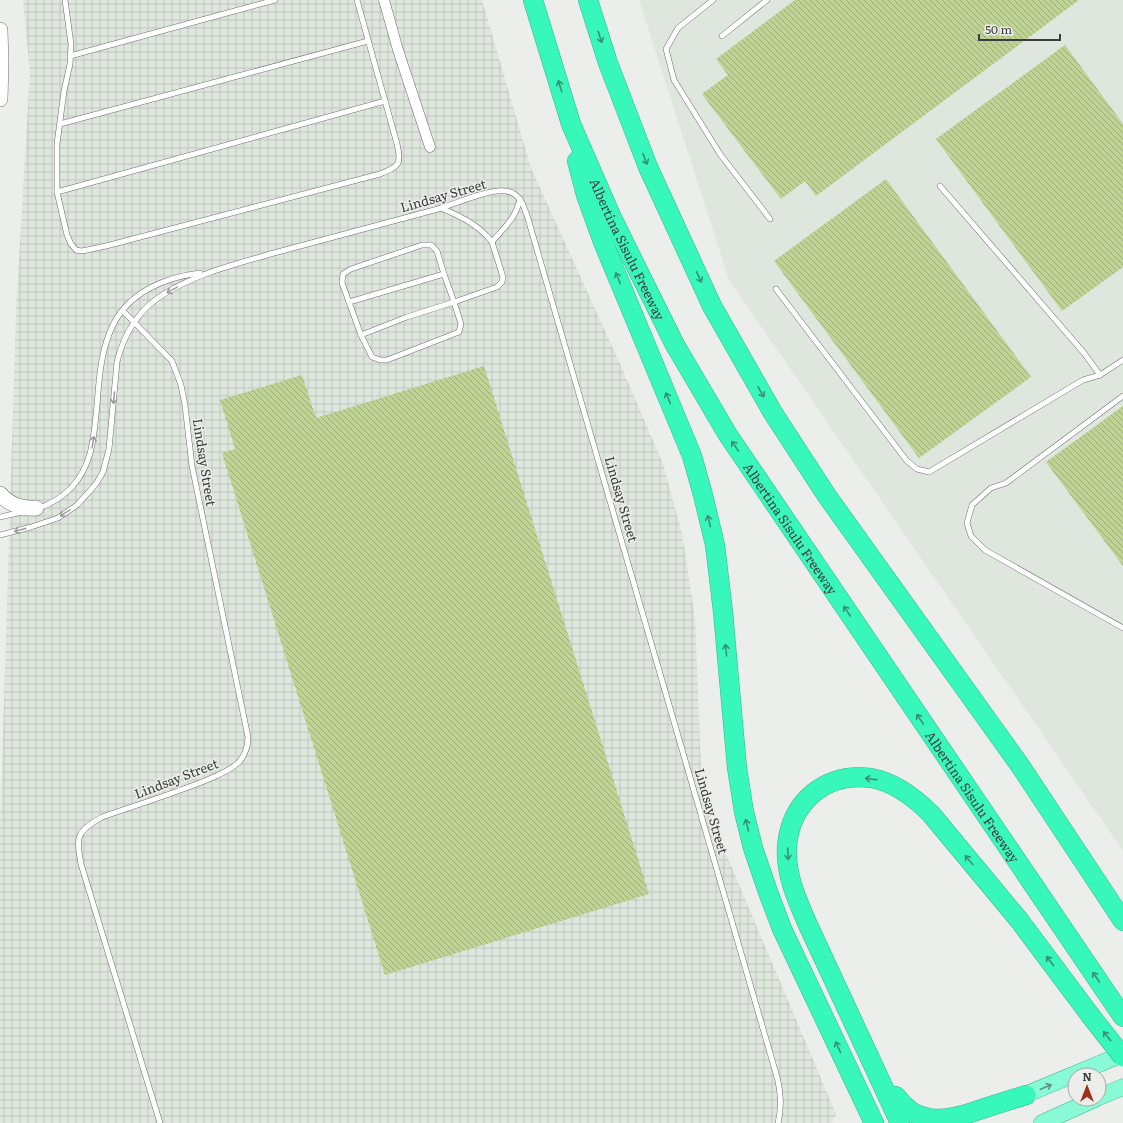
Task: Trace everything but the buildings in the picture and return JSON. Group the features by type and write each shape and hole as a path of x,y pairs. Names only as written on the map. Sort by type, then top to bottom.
{"highway":[{"name":"Albertina Sisulu Freeway","path":"533,0 571,124 612,218 652,302 675,345 728,435 1120,1013"},
{"path":"588,0 608,63 648,167 712,306 773,413 827,496 1019,764 1123,921"},
{"path":"571,124 577,162 586,195 603,242 692,456 704,501 714,545 719,577 737,768 744,812 754,848 782,929 874,1123"},
{"path":"1019,764 1123,898"},
{"path":"900,1123 813,937 795,893 789,870 787,847 788,835 799,808 808,798 826,785 838,781 852,778 876,779 910,796 931,814 1018,920 1090,1015 1123,1055"},
{"path":"813,937 840,983 899,1102 907,1113 916,1119 926,1122 942,1121 1026,1095"},
{"path":"854,1082 862,1111 863,1123"}],"main road":[{"path":"0,30 0,99"},
{"path":"0,494 6,500 17,506 26,509 36,508"},
{"path":"958,1123 1123,1055"},
{"path":"1107,1094 1123,1088"},
{"path":"1042,1123 1077,1107"}],"street":[{"path":"384,0 398,50 430,147"}],"lane":[{"path":"65,0 71,44 57,144 57,192 67,234 71,244 76,250 82,251 380,174 396,167 399,155 357,0"},
{"path":"70,56 275,0"},
{"path":"713,0 678,28 666,49 674,80 720,154 770,219"},
{"path":"722,36 767,0"},
{"path":"60,124 368,41"},
{"path":"57,192 385,101"},
{"path":"940,186 1084,353 1100,374"},
{"name":"Lindsay Street","path":"0,517 54,502 66,493 79,478 91,450 103,355 114,322 136,298 158,283 183,275 206,273 441,208 495,191 512,192 520,199 530,222 778,1076 781,1091 781,1108 778,1123"},
{"path":"492,242 513,218 520,199"},
{"path":"361,335 407,317 497,287 502,282 503,277 492,242 484,232 463,217 441,208"},
{"path":"422,246 430,246 436,251 444,274 461,324 459,332 387,360 380,360 372,357 361,335 342,283 343,274 351,269 422,246"},
{"name":"Lindsay Street","path":"0,535 58,518 77,505 96,484 102,472 109,449 118,362 121,348 133,322 140,313 163,295 206,273"},
{"path":"349,302 444,274"},
{"path":"776,289 907,461 917,469 929,472 1083,380 1100,374 1123,360"},
{"name":"Lindsay Street","path":"123,311 172,361 181,385 185,405 192,466 248,737 248,747 245,755 238,763 224,772 185,789 102,817 90,823 78,838 81,864 160,1123"},
{"path":"1123,396 1006,483 991,488 972,504 967,523 971,536 985,550 1123,628"}],"shaded area":[{"path":"23,0 482,0 531,168 621,366 663,464 682,534 695,618 702,797 836,1114 832,1123 0,1123 0,834 16,312 30,72"},
{"path":"639,0 1123,0 1123,851 729,280"}]}
